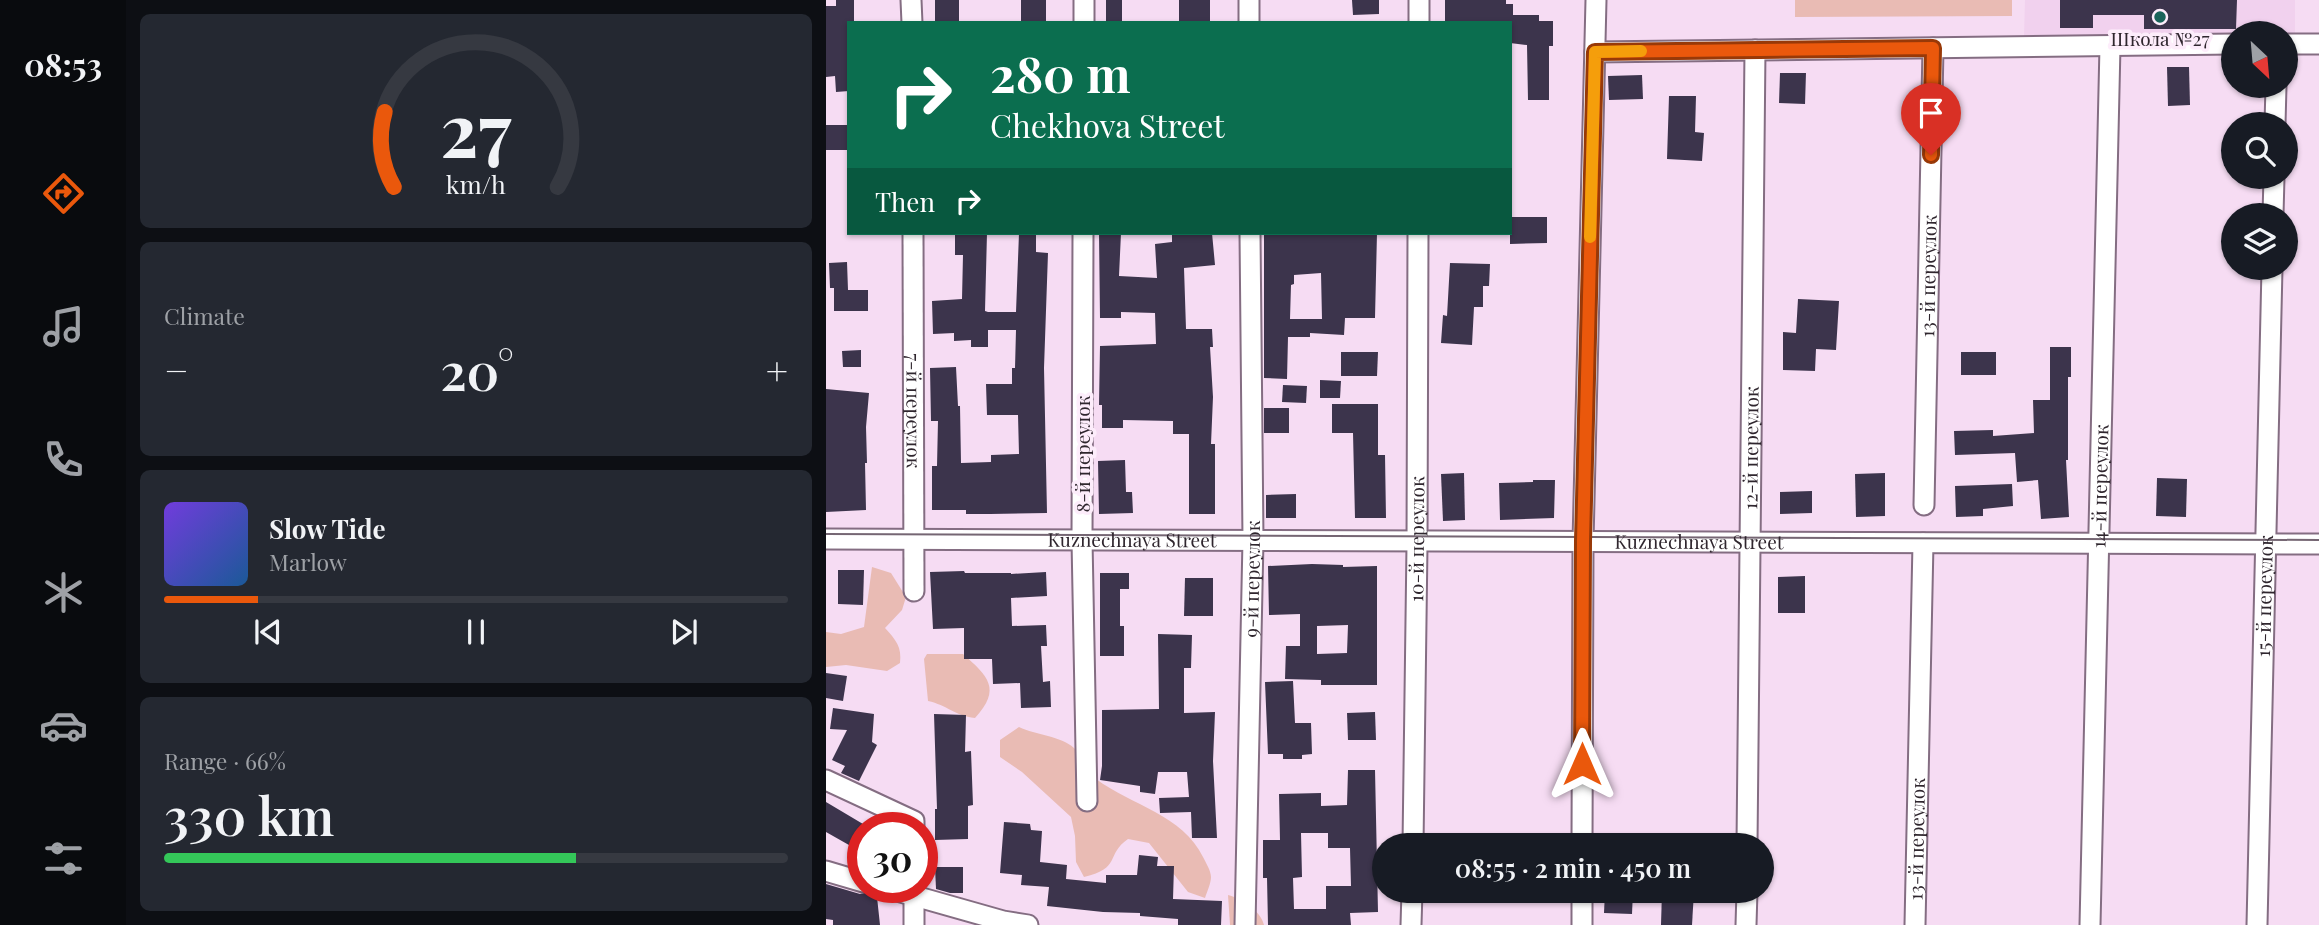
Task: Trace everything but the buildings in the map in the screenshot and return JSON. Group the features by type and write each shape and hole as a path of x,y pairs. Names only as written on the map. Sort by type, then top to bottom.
{"street":[{"path":"911,0 912,21"},
{"path":"1084,0 1084,21"},
{"path":"1249,0 1249,21"},
{"path":"1419,0 1419,21"},
{"path":"1582,833 1583,541 1596,0"},
{"path":"1595,52 2221,44"},
{"path":"2298,44 2319,44"},
{"name":"14-й переулок","path":"2090,925 2110,46"},
{"name":"13-й переулок","path":"1924,505 1933,48"},
{"name":"12-й переулок","path":"1747,833 1755,50"},
{"name":"7-й переулок","path":"913,235 914,590"},
{"name":"8-й переулок","path":"1083,235 1082,540 1087,800"},
{"name":"9-й переулок","path":"1245,925 1253,540 1250,235"},
{"name":"10-й переулок","path":"1413,833 1418,235"},
{"name":"15-й переулок","path":"2256,925 2272,280"},
{"name":"Kuznechnaya Street","path":"826,539 2319,544"},
{"name":"13-й переулок","path":"1915,925 1923,543"},
{"path":"826,780 890,812"},
{"path":"826,871 847,877"},
{"path":"938,899 1003,921 1028,925"},
{"path":"914,903 914,925"},
{"path":"1411,925 1412,903"},
{"path":"1582,903 1582,925"},
{"path":"1746,925 1747,903"}],"shaded area":[{"path":"1795,0 2012,0 2012,16 1795,17"},
{"name":"Школа №27","path":"2025,0 2295,0 2295,21 2221,21 2221,39 2024,36"},
{"path":"872,567 891,573 906,597 902,610 885,628 897,644 900,663 887,671 846,665 826,667 826,632 841,634 864,627"},
{"path":"927,654 963,654 985,676 990,691 983,708 975,718 928,701 924,659"},
{"path":"1019,727 1069,744 1096,779 1183,831 1194,843 1210,872 1205,898 1188,892 1149,843 1128,839 1104,870 1084,877 1076,862 1071,817 1022,772 1000,757 1000,740"},
{"path":"1228,895 1250,906 1264,925 1230,925"}],"tram line":[{"path":"826,534 2319,540"}],"slow traffic":[{"path":"1590,237 1595,52 1641,51"}],"place":[{"name":"Школа №27","path":"2160,17"}],"route":[{"path":"1582,764 1583,541 1595,52 1933,48 1931,155"}]}
